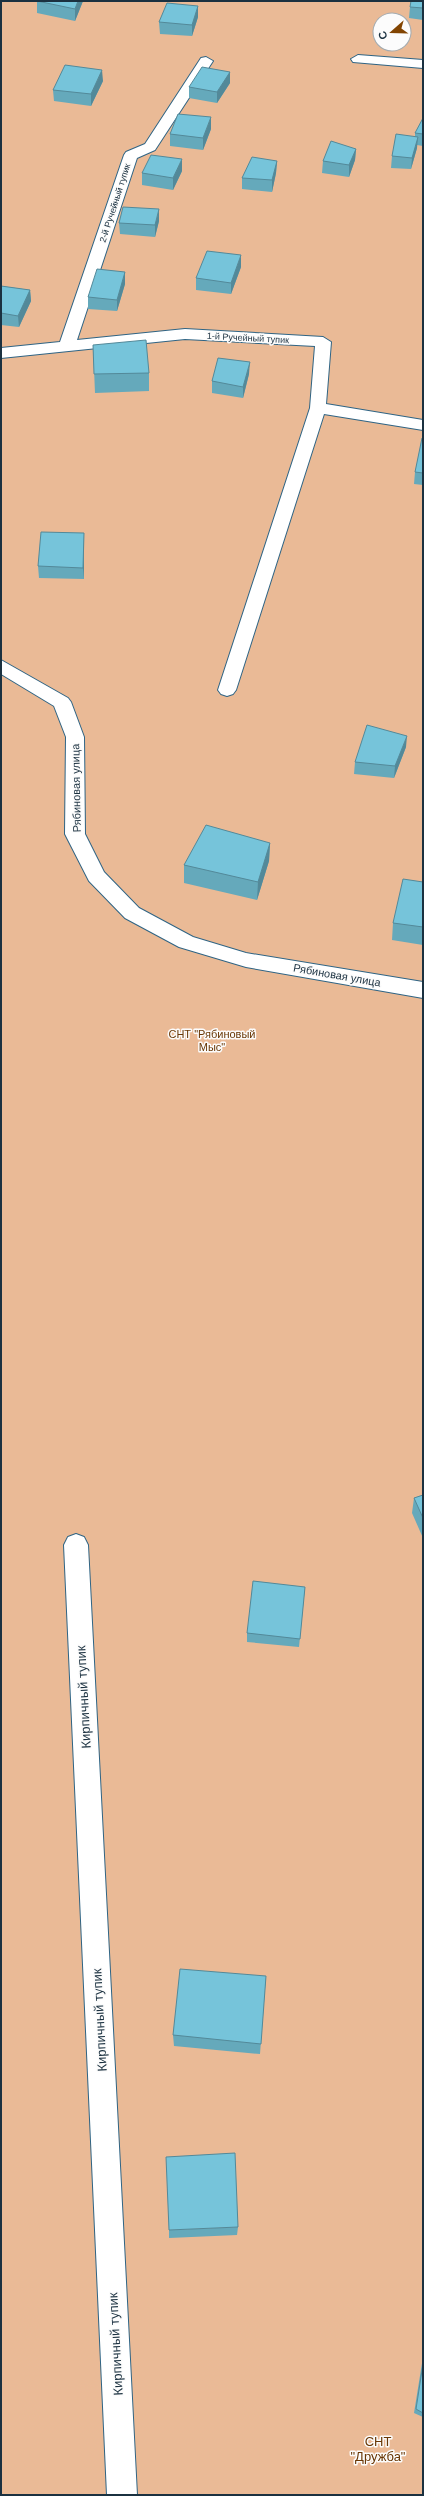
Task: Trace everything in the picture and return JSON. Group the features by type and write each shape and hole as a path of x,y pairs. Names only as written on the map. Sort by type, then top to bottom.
{"lane":[{"path":"358,59 423,64"},
{"name":"2-й Ручейный тупик","path":"67,346 130,155 150,147 206,61"},
{"name":"1-й Ручейный тупик","path":"1,353 185,334 323,342 318,408"},
{"path":"227,690 318,408 423,425"},
{"name":"Рябиновая улица","path":"1,666 62,702 75,736 75,834 96,876 132,913 186,942 246,960 423,990"},
{"name":"Кирпичный тупик","path":"76,1546 122,2495"}],"green space":[{"name":"СНТ \"Рябиновый Мыс\"","path":"1,1 423,1 423,2495 1,2495"}],"building":[{"path":"37,1 78,1 75,9"},
{"path":"411,1 423,1 423,8 410,7"},
{"path":"167,3 198,6 192,25 159,22"},
{"path":"65,65 102,70 91,94 53,90"},
{"path":"202,67 230,72 217,92 189,87"},
{"path":"178,114 211,117 203,138 170,134"},
{"path":"423,118 423,134 415,133"},
{"path":"396,134 418,137 412,158 392,156"},
{"path":"331,141 356,149 349,165 323,161"},
{"path":"151,155 182,159 173,178 142,173"},
{"path":"252,157 277,161 272,180 242,178"},
{"path":"123,207 159,209 155,225 119,223"},
{"path":"207,251 241,255 231,283 196,278"},
{"path":"97,269 125,272 117,300 88,297"},
{"path":"1,286 30,290 18,316 1,313"},
{"path":"146,340 149,373 94,374 93,345"},
{"path":"218,358 250,362 243,387 212,381"},
{"path":"423,438 423,473 415,472"},
{"path":"41,532 84,533 83,568 38,566"},
{"path":"367,725 407,736 395,766 355,762"},
{"path":"206,825 270,843 258,882 184,865"},
{"path":"403,879 423,882 423,927 393,923"},
{"path":"423,1495 423,1518 414,1498"},
{"path":"253,1581 305,1587 300,1639 247,1633"},
{"path":"180,1969 266,1976 261,2044 173,2035"},
{"path":"235,2153 238,2227 169,2230 166,2157"},
{"path":"423,2364 423,2413 416,2409"}],"park label":[{"name":"СНТ \"Дружба\"","path":"378,2448"}]}
